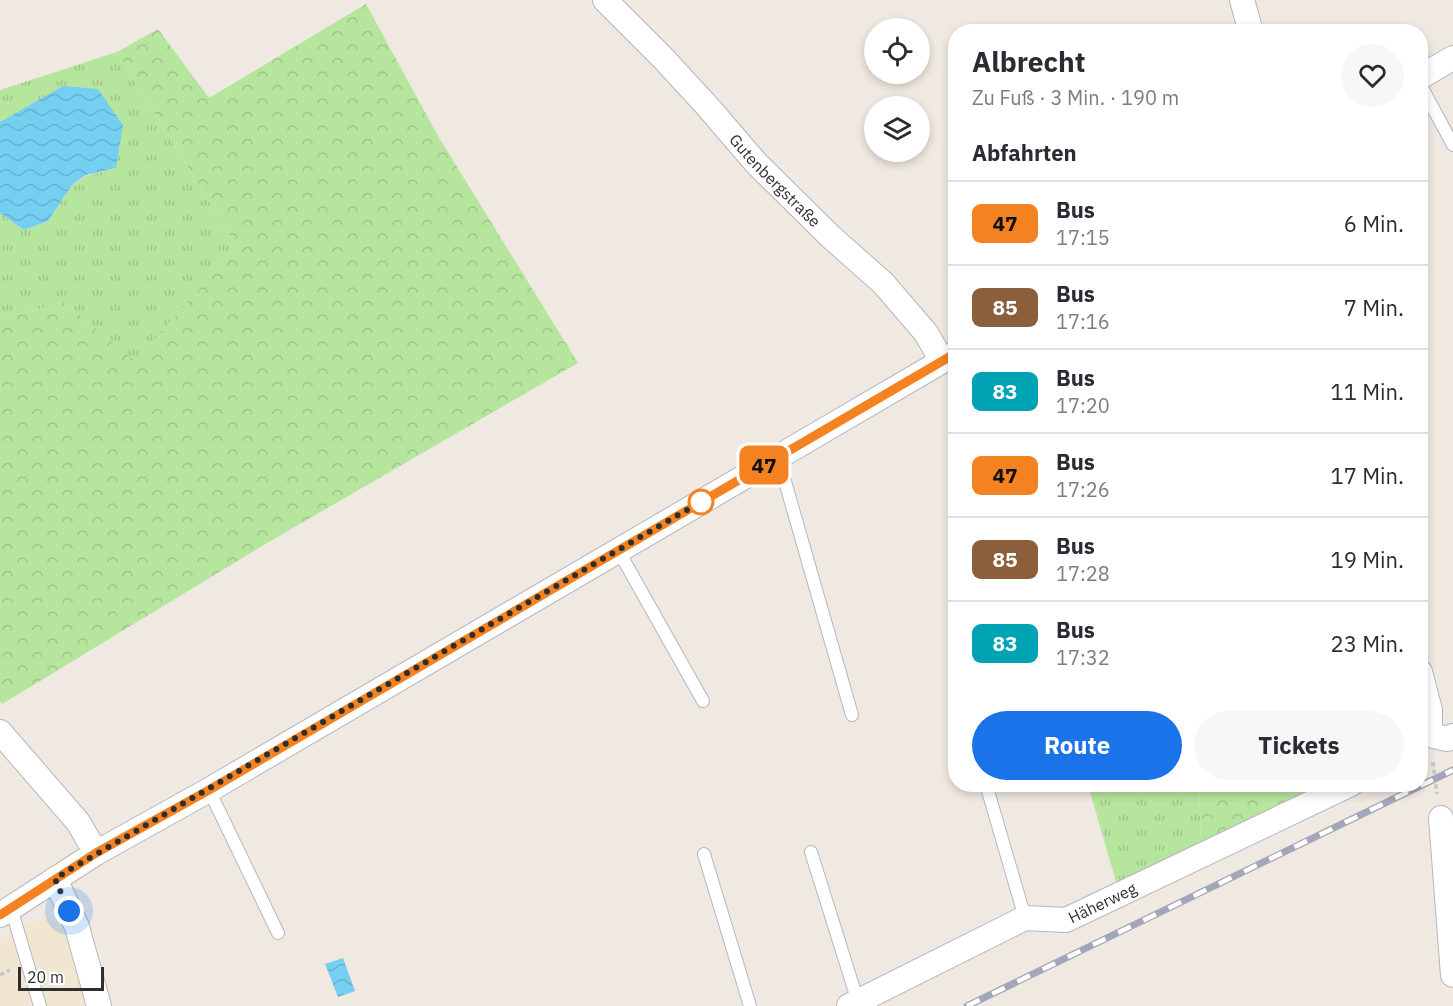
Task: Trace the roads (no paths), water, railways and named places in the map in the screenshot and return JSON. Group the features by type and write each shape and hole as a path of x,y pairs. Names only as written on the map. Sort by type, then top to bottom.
{"street":[{"name":"Gutenbergstraße","path":"605,0 677,73 756,163 831,237 883,283 948,356"},
{"path":"1242,0 1249,24"},
{"path":"1428,72 1453,58"},
{"path":"5,912 96,853 209,790 948,358"},
{"path":"1428,702 1434,739"},
{"path":"0,732 78,822 96,853"},
{"name":"Häherweg","path":"854,1004 1025,918 1066,920 1334,792"},
{"path":"1441,818 1453,975"},
{"path":"55,879 77,927 99,1006"}],"lane":[{"path":"1428,99 1453,145"},
{"path":"778,457 852,715"},
{"path":"618,550 703,701"},
{"path":"209,790 278,933"},
{"path":"988,792 1025,918"},
{"path":"811,852 854,1004"},
{"path":"704,854 750,1006"},
{"path":"5,912 40,1006"}],"water":[{"path":"63,86 98,89 123,125 116,168 86,175 72,185 48,221 24,230 0,213 0,122"},
{"path":"343,958 355,991 338,997 325,964"}],"railway":[{"path":"1428,782 1453,770"},
{"path":"967,1006 1408,792"}]}
